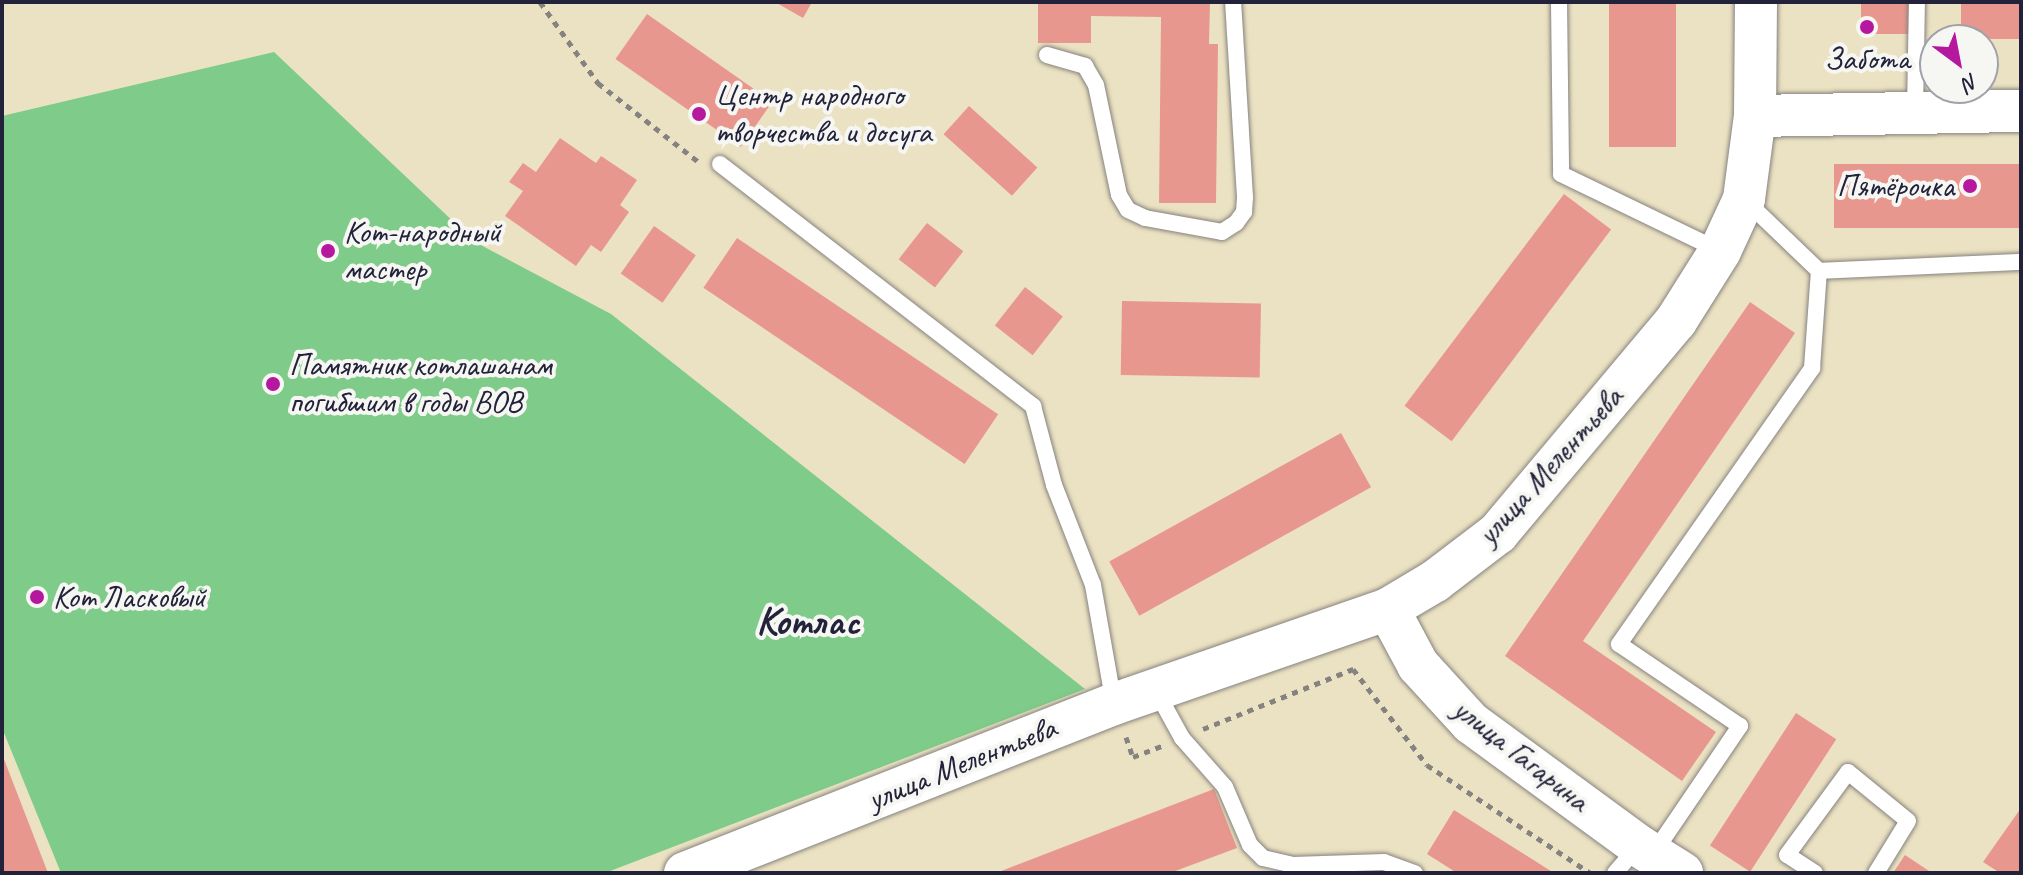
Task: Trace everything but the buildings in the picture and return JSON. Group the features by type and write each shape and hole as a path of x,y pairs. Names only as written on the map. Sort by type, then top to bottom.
{"street":[{"name":"улица Мелентьева","path":"685,873 1114,704 1388,609 1435,581 1498,533 1676,321 1720,251 1744,199 1755,116 1756,2"},
{"path":"1755,116 2021,111"},
{"name":"улица Гагарина","path":"1388,609 1418,665 1471,723 1647,861"}],"lane":[{"path":"1047,55 1085,66 1096,85 1119,195 1128,210 1145,218 1222,232 1236,223 1244,212 1245,197 1233,2"},
{"path":"1559,2 1561,174 1720,251"},
{"path":"1915,112 1917,2"},
{"path":"720,164 1033,406 1054,485 1093,585 1114,704"},
{"path":"1744,199 1819,271 2021,262"},
{"path":"1647,861 1740,726 1619,644 1812,368 1819,271"},
{"path":"1155,689 1182,738 1225,787 1250,845 1263,858 1293,865 1384,862 1415,873"},
{"path":"1815,873 1787,855 1848,772 1908,821 1876,873"}],"green space":[{"path":"274,52 475,242 611,314 1085,689 605,873 61,873 2,728 2,116"}],"place":[{"name":"Забота","path":"1867,27"},
{"name":"Центр народного творчества и досуга","path":"699,114"},
{"name":"Пятёрочка","path":"1970,186"},
{"name":"Кот-народный мастер","path":"328,251"},
{"name":"Памятник котлашанам погибшим в годы ВОВ","path":"273,384"},
{"name":"Кот Ласковый","path":"37,597"}],"district":[{"name":"Котлас","path":"808,621"}]}
